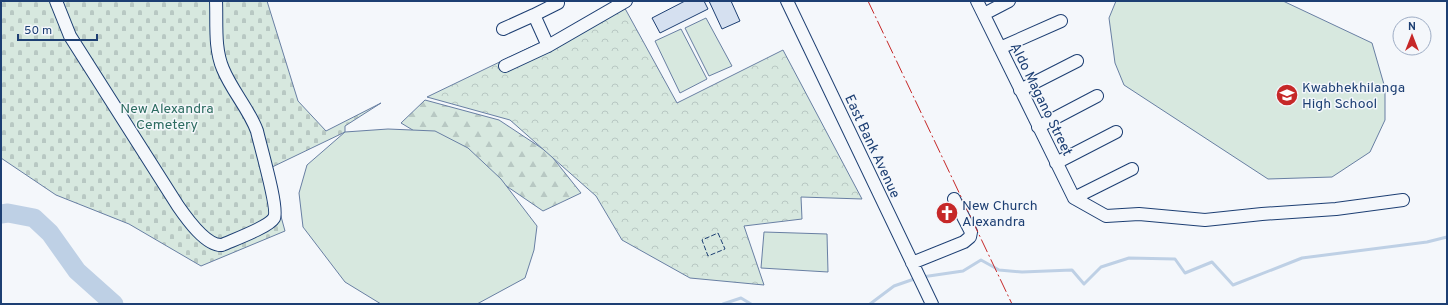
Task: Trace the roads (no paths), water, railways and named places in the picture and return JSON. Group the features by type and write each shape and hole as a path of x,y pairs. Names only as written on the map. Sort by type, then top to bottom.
{"street":[{"path":"56,1 70,36 178,206 202,235 217,245 222,245 255,231 275,217 275,214 274,201 257,131 226,76 220,61 217,36 216,1"},
{"path":"505,66 548,46 626,1"},
{"name":"East Bank Avenue","path":"787,1 932,304"},
{"name":"Aldo Magano Street","path":"977,1 1074,198"},
{"path":"984,14 1009,1"},
{"path":"503,29 558,3"},
{"path":"534,15 548,46"},
{"path":"1000,48 1061,21"},
{"path":"1020,90 1077,61"},
{"path":"1038,127 1097,96"},
{"path":"1056,163 1116,132"},
{"path":"1074,198 1132,169"},
{"path":"1074,198 1106,216 1139,214 1205,220 1336,209 1403,200"},
{"path":"913,266 964,242 970,237 971,232 954,199"}],"waterway":[{"path":"1,214 8,213 34,218 50,233 77,271 114,304"},
{"path":"922,277 963,271 981,260 999,270 1022,272 1072,270 1084,284 1101,267 1129,258 1175,259 1185,273 1212,262 1233,285 1302,258 1427,242 1447,237"},
{"path":"870,304 894,286 917,278"},
{"path":"723,304 741,298 751,304"}],"place":[{"name":"Kwabhekhilanga High School","path":"1287,95"},
{"name":"New Church Alexandra","path":"947,213"}],"park label":[{"name":"New Alexandra Cemetery","path":"167,116"}]}
